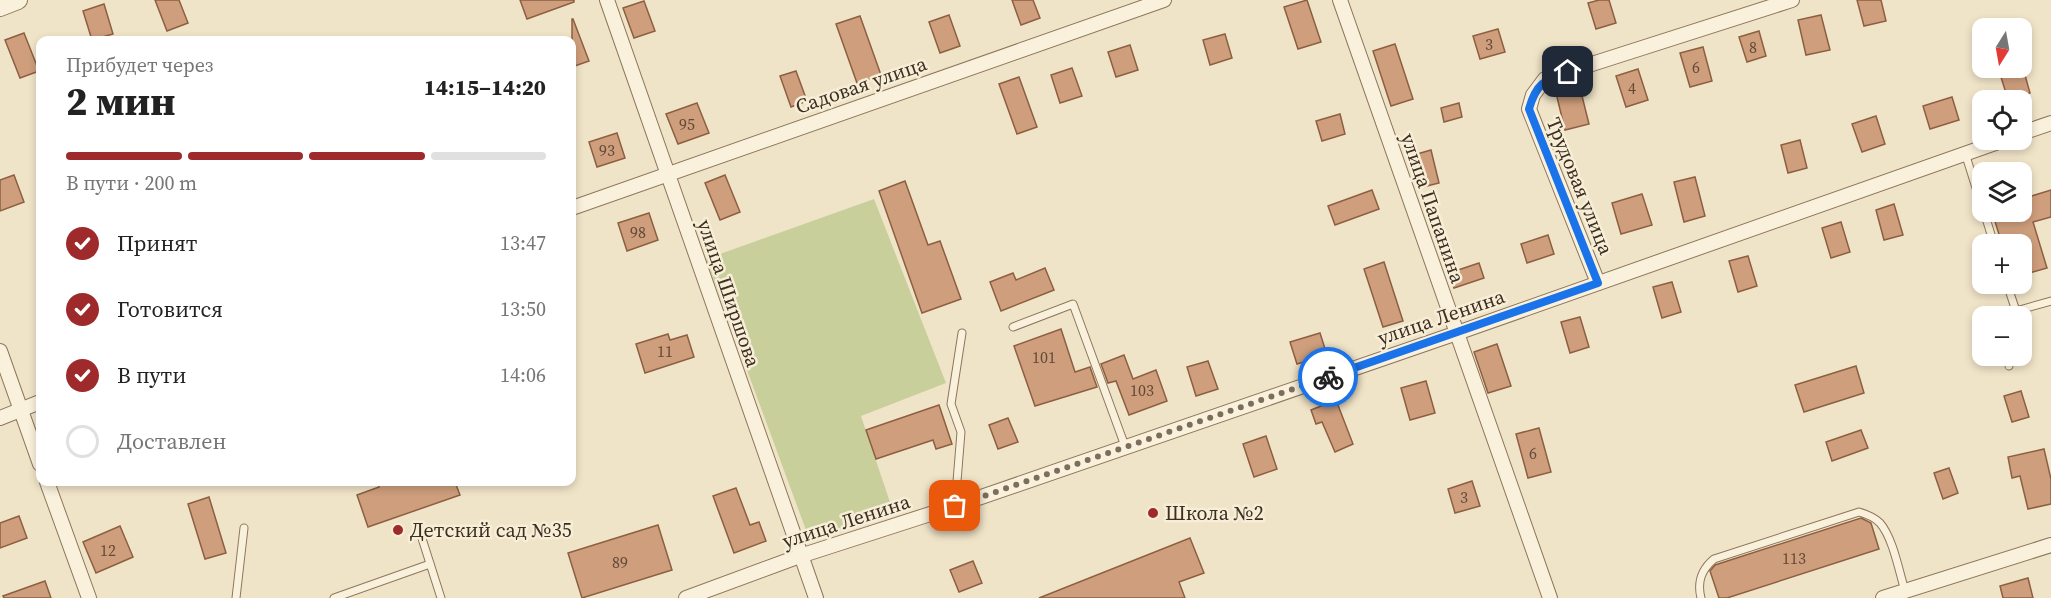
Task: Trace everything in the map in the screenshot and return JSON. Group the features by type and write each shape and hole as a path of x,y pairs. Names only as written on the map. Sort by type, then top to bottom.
{"street":[{"path":"0,7 18,0"},
{"name":"улица Ширшова","path":"607,0 816,598"},
{"name":"Садовая улица","path":"576,207 1164,0"},
{"name":"улица Папанина","path":"1340,0 1550,598"},
{"name":"Трудовая улица","path":"1598,283 1529,109 1533,95 1545,79 1792,0"},
{"path":"2032,130 2051,123"},
{"name":"улица Ленина","path":"686,598 801,556 955,506 1457,333 1974,150"},
{"path":"0,351 36,453"},
{"path":"0,418 36,404"},
{"path":"48,486 89,598"},
{"path":"1882,598 2051,544"}],"lane":[{"path":"1965,153 1972,176"},
{"path":"2032,308 2051,301"},
{"path":"1013,327 1073,304 1125,446"},
{"path":"955,506 961,432 951,404 962,333"},
{"path":"1701,598 1700,581 1703,568 1714,559 1859,512 1870,515 1879,522 1887,534 1905,591"},
{"path":"236,598 244,528"},
{"path":"419,529 441,598"},
{"path":"334,598 430,564"}],"green space":[{"path":"874,199 946,383 861,416 893,511 810,541 706,259"}],"building":[{"path":"155,0 179,0 188,23 167,31"},
{"path":"520,0 574,0 574,2 527,19"},
{"path":"1012,0 1033,0 1040,18 1021,25"},
{"path":"1307,0 1321,42 1298,49 1284,7"},
{"path":"1609,0 1616,23 1596,29 1588,3"},
{"path":"1857,0 1881,0 1886,21 1864,26"},
{"path":"644,1 655,31 634,38 623,8"},
{"path":"104,4 113,34 91,36 83,11"},
{"path":"949,15 960,46 940,53 929,22"},
{"path":"1821,15 1830,50 1806,55 1798,20"},
{"path":"860,16 881,75 857,83 836,24"},
{"path":"573,19 589,61 576,66 576,36 572,36"},
{"path":"1498,29 1505,52 1480,59 1473,36"},
{"path":"1759,31 1766,56 1747,62 1739,37"},
{"path":"24,33 36,63 36,72 20,78 5,40"},
{"path":"1225,34 1232,58 1210,65 1203,40"},
{"path":"1395,44 1413,99 1391,106 1373,51"},
{"path":"1130,45 1138,70 1116,77 1108,52"},
{"path":"1703,47 1712,81 1690,87 1680,53"},
{"path":"1072,68 1082,96 1060,103 1051,75"},
{"path":"1638,69 1648,100 1626,107 1616,76"},
{"path":"796,71 807,101 791,107 780,76"},
{"path":"1019,77 1037,127 1017,134 999,84"},
{"path":"2001,78 2026,78 2029,90 2005,90"},
{"path":"1580,88 1589,124 1565,130 1556,93"},
{"path":"1952,97 1959,120 1930,129 1923,106"},
{"path":"697,103 709,133 678,144 666,114"},
{"path":"1459,103 1462,117 1444,122 1441,108"},
{"path":"1340,114 1345,134 1322,141 1316,121"},
{"path":"1876,116 1885,144 1862,152 1852,124"},
{"path":"617,133 625,158 597,167 589,142"},
{"path":"1800,140 1807,168 1788,173 1781,145"},
{"path":"1431,150 1439,183 1419,188 1410,156"},
{"path":"14,175 24,202 0,211 0,180"},
{"path":"725,175 740,212 720,220 705,183"},
{"path":"1695,177 1705,216 1684,222 1674,182"},
{"path":"905,181 928,245 940,241 961,299 922,313 879,191"},
{"path":"1372,190 1379,209 1335,225 1328,206"},
{"path":"2051,190 2051,217 2033,222 2047,268 2032,272 2032,234 1999,234 1995,222 2032,222 2032,196"},
{"path":"1642,194 1652,225 1621,234 1612,203"},
{"path":"1894,204 1903,235 1884,240 1876,210"},
{"path":"649,213 658,240 627,251 618,223"},
{"path":"1841,222 1850,252 1831,258 1822,228"},
{"path":"1548,235 1554,254 1527,263 1521,244"},
{"path":"1748,256 1757,286 1738,292 1729,261"},
{"path":"1384,262 1403,321 1383,327 1364,269"},
{"path":"1479,263 1484,278 1454,288 1449,273"},
{"path":"1045,268 1054,290 1001,311 990,282 1013,273 1016,280"},
{"path":"1672,282 1681,312 1662,318 1653,287"},
{"path":"1580,317 1589,347 1570,353 1561,322"},
{"path":"1061,329 1075,372 1090,367 1097,387 1035,406 1014,346"},
{"path":"1320,333 1327,355 1297,364 1290,342"},
{"path":"668,334 670,340 687,335 694,357 645,373 636,344"},
{"path":"1497,344 1511,386 1488,393 1474,352"},
{"path":"1124,355 1133,379 1156,370 1167,401 1129,415 1116,381 1108,383 1101,364"},
{"path":"1208,361 1218,389 1196,396 1187,367"},
{"path":"1856,366 1864,393 1804,412 1795,385"},
{"path":"1426,381 1435,413 1410,420 1401,388"},
{"path":"2021,391 2029,417 2012,422 2004,396"},
{"path":"1336,400 1353,444 1335,452 1322,422 1316,424 1311,410"},
{"path":"939,405 952,444 936,449 933,440 876,459 866,430"},
{"path":"1008,418 1018,442 998,449 989,425"},
{"path":"1539,428 1551,472 1528,478 1516,434"},
{"path":"1861,430 1868,448 1832,461 1826,442"},
{"path":"1266,436 1277,469 1254,477 1243,444"},
{"path":"2044,449 2051,479 2051,504 2028,509 2020,476 2012,478 2008,457"},
{"path":"1949,468 1958,493 1943,499 1934,473"},
{"path":"1472,481 1480,506 1455,513 1448,489"},
{"path":"457,486 460,495 368,527 357,495 379,487"},
{"path":"736,488 750,525 759,522 766,541 734,553 713,496"},
{"path":"209,497 226,553 205,559 188,504"},
{"path":"19,516 27,538 0,548 0,523"},
{"path":"1861,518 1871,523 1879,549 1727,598 1719,598 1710,571 1715,565"},
{"path":"658,525 672,570 582,598 568,553"},
{"path":"120,526 133,557 96,573 83,542"},
{"path":"1190,538 1204,573 1179,582 1185,598 1039,598"},
{"path":"973,561 982,583 959,592 950,570"},
{"path":"2028,578 2033,598 2003,598 2000,586"},
{"path":"45,581 51,598 4,598 3,596"}],"way so far":[{"path":"955,506 1328,377"}],"place":[{"name":"Школа №2","path":"1153,513"},
{"name":"Детский сад №35","path":"398,530"}],"route":[{"path":"1328,377 1598,283 1529,109 1533,95 1545,79 1568,72"}]}
